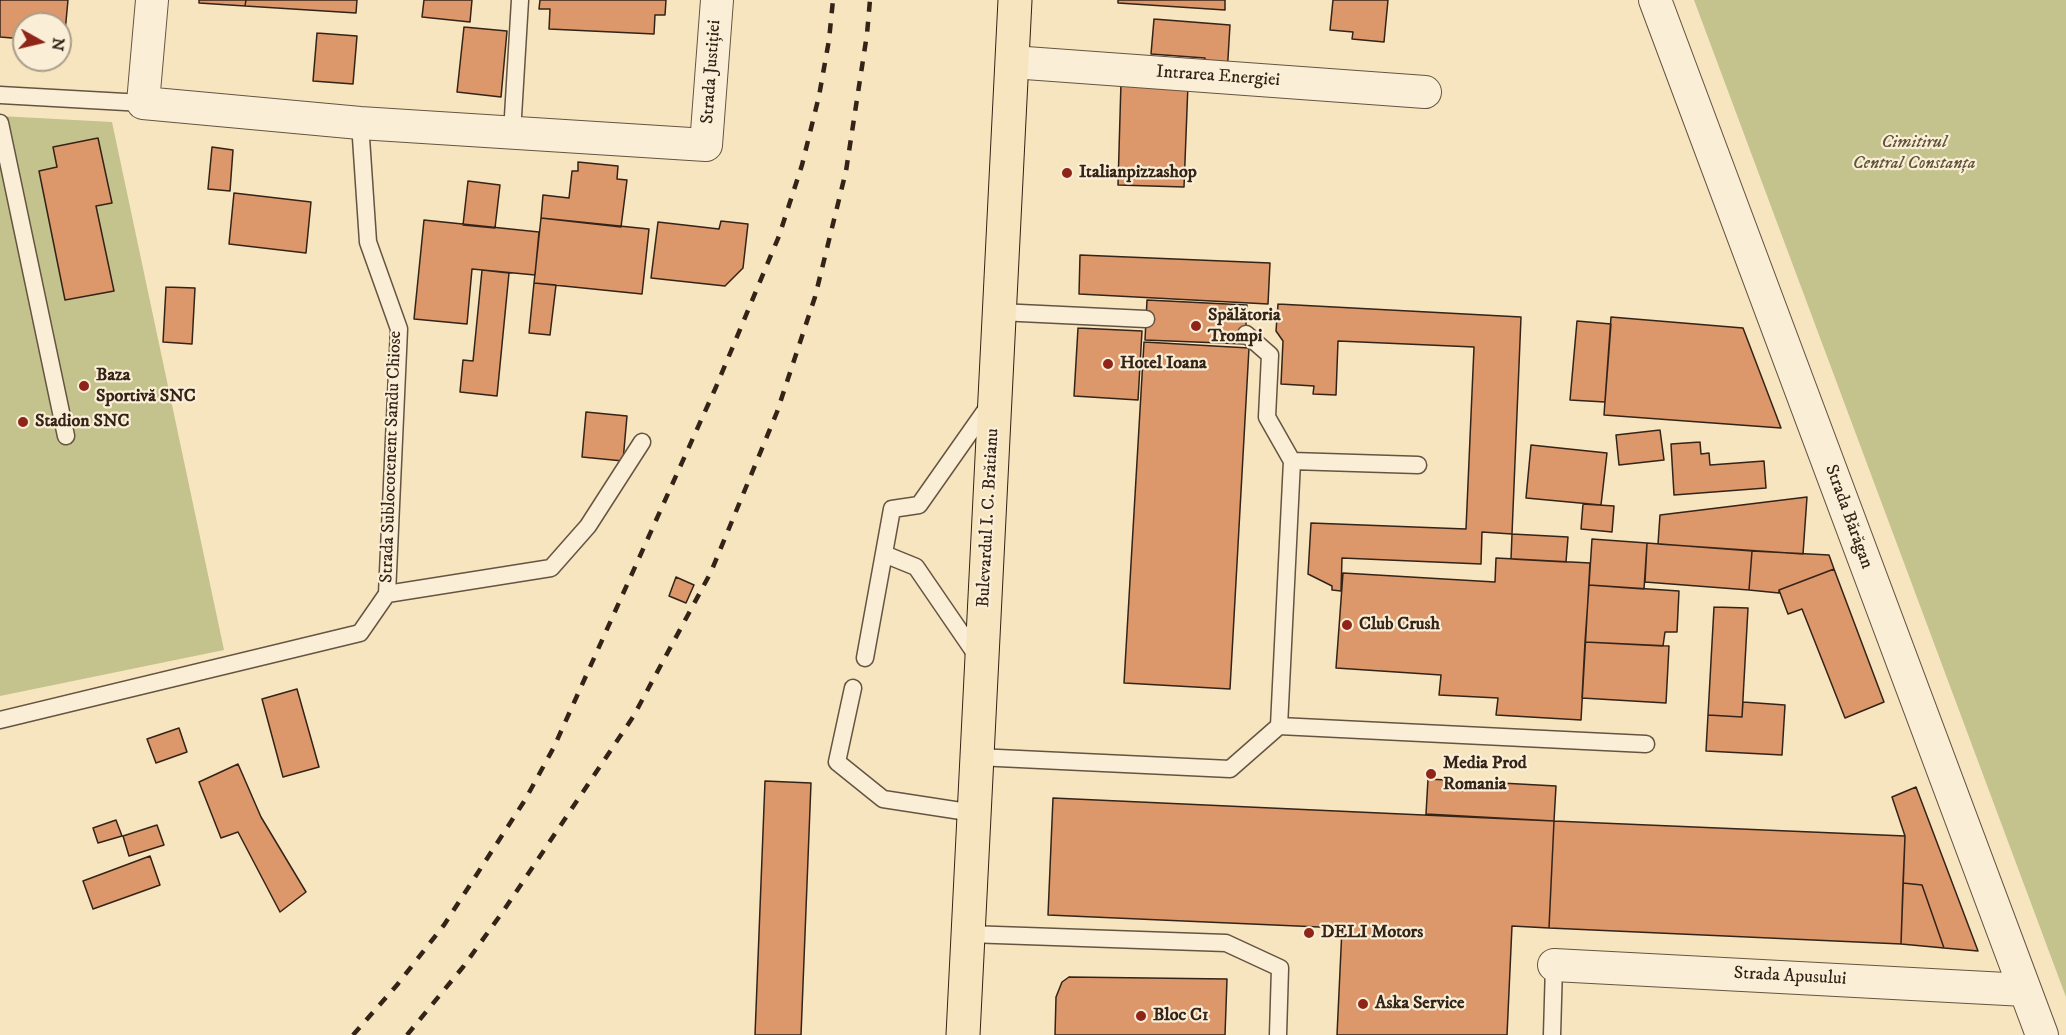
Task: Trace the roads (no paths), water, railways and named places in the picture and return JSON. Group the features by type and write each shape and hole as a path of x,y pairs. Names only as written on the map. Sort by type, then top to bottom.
{"main road":[{"name":"Bulevardul I. C. Brătianu","path":"963,1035 1015,0"}],"street":[{"path":"152,0 143,103 360,123 512,133"},
{"name":"Strada Justiției","path":"512,133 706,145 717,0"},
{"name":"Strada Bărăgan","path":"1655,0 2042,1035"},
{"name":"Intrarea Energiei","path":"1012,62 1425,92"},
{"name":"Strada Apusului","path":"1554,965 2025,990"}],"lane":[{"path":"512,133 520,0"},
{"path":"0,95 143,103"},
{"path":"0,123 66,436"},
{"name":"Strada Sublocotenent Sandu Chiose","path":"0,720 360,633 387,594 399,329 368,242 360,123"},
{"path":"999,312 1146,319"},
{"path":"1246,334 1270,355 1267,417 1292,461 1279,726"},
{"path":"865,658 892,509 919,505 995,396"},
{"path":"387,594 551,568 588,526 642,442"},
{"path":"1292,461 1418,465"},
{"path":"884,554 916,567 982,663"},
{"path":"853,688 837,762 883,799 974,813"},
{"path":"977,757 1230,769 1279,726 1646,744"},
{"path":"968,934 1226,943 1280,968 1278,1035"},
{"path":"1552,1035 1554,965"}],"railway":[{"path":"353,1035 397,985 444,925 525,800 554,747 716,387 779,236 802,165 819,96 829,40 833,0"},
{"path":"407,1035 463,967 504,910 633,717 711,572 777,412 815,297 846,171 870,0"}],"place":[{"name":"Italianpizzashop","path":"1067,173"},
{"name":"Spălătoria Trompi","path":"1196,326"},
{"name":"Hotel Ioana","path":"1108,364"},
{"name":"Baza Sportivă SNC","path":"84,386"},
{"name":"Stadion SNC","path":"23,422"},
{"name":"Club Crush","path":"1347,625"},
{"name":"Media Prod Romania","path":"1431,774"},
{"name":"DELI Motors","path":"1309,933"},
{"name":"Aska Service","path":"1363,1004"},
{"name":"Bloc C1","path":"1141,1016"}],"park label":[{"name":"Cimitirul Central Constanța","path":"1914,153"}]}
